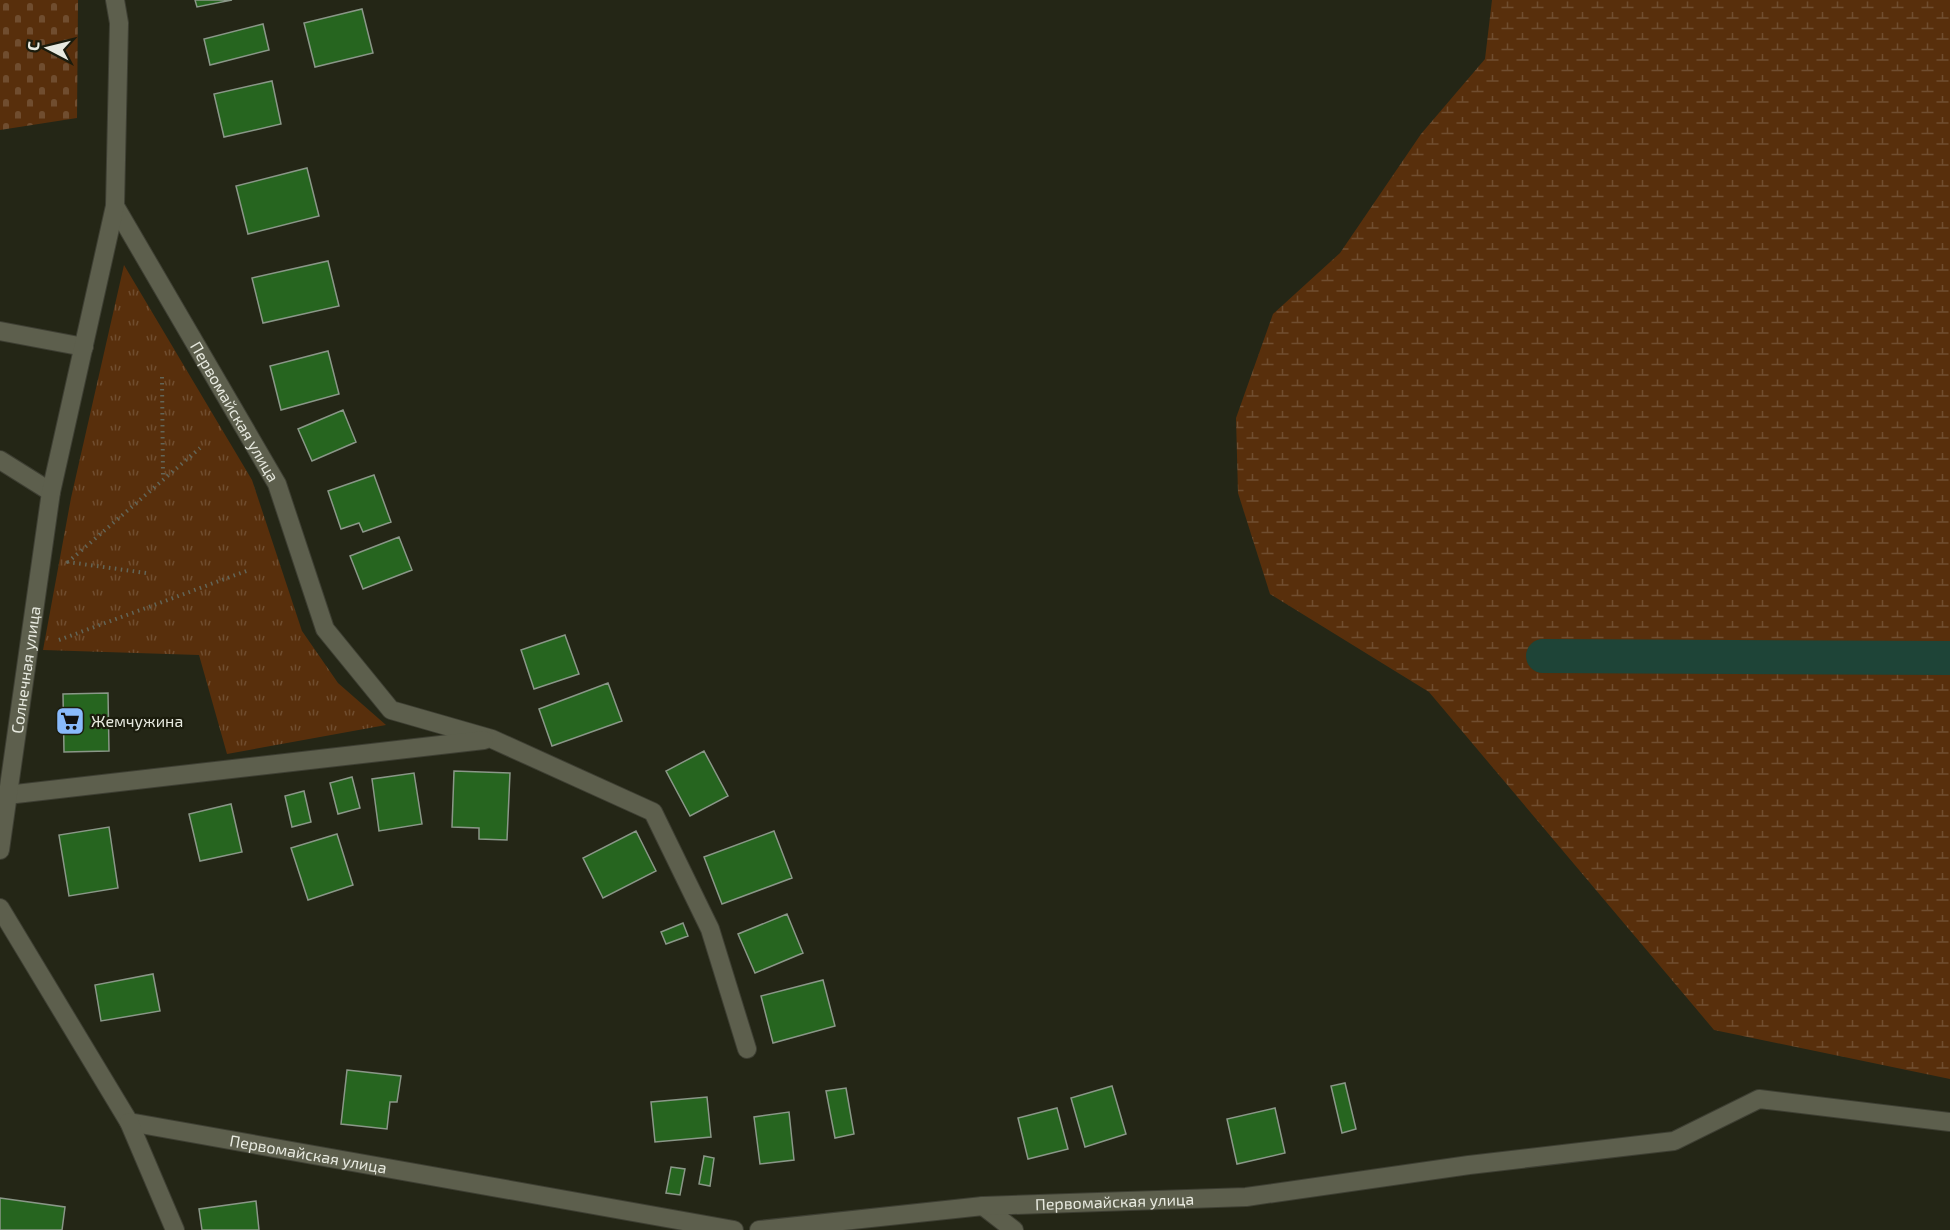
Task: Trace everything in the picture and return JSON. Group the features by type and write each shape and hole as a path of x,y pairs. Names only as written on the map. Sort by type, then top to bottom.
{"street":[{"path":"115,0 119,23 115,206"},
{"name":"Солнечная улица","path":"0,850 51,492 115,206"},
{"name":"Первомайская улица","path":"115,206 277,484 325,630 391,710 492,739 653,812 710,929 747,1049"},
{"path":"0,331 84,347"},
{"path":"0,460 51,492"},
{"path":"7,795 492,739"},
{"path":"0,908 129,1122 175,1230"},
{"name":"Первомайская улица","path":"759,1230 983,1206 1246,1197 1469,1165 1674,1141 1759,1099 1950,1122"},
{"name":"Первомайская улица","path":"129,1122 734,1230"},
{"path":"983,1206 1014,1230"}],"path":[{"path":"162,376 163,479"},
{"path":"146,573 68,562 200,448"},
{"path":"59,640 249,570"}],"green space":[{"path":"0,0 78,0 77,118 0,130"},
{"path":"1492,0 1950,0 1950,1079 1714,1030 1429,692 1270,594 1238,493 1236,418 1273,314 1340,253 1421,134 1485,59"},
{"path":"124,265 252,480 302,631 338,683 386,725 227,754 199,655 43,650 71,498"}],"building":[{"path":"195,0 232,0 197,7"},
{"path":"362,9 373,53 315,67 304,23"},
{"path":"263,24 269,50 210,65 204,39"},
{"path":"272,81 281,124 224,137 214,94"},
{"path":"307,168 319,216 248,234 236,186"},
{"path":"328,261 339,306 263,323 252,278"},
{"path":"328,351 339,394 281,410 270,366"},
{"path":"343,410 356,442 312,461 298,429"},
{"path":"374,475 391,522 363,532 359,523 341,529 328,491"},
{"path":"399,537 412,570 363,589 350,556"},
{"path":"565,635 579,674 534,689 521,650"},
{"path":"608,683 622,721 552,746 539,709"},
{"path":"108,693 109,751 64,752 63,694"},
{"path":"704,751 728,796 690,816 666,771"},
{"path":"454,771 510,773 507,840 479,839 479,828 452,827"},
{"path":"414,773 422,824 379,831 372,779"},
{"path":"352,777 360,808 338,814 330,783"},
{"path":"304,791 311,822 292,827 285,796"},
{"path":"231,804 242,852 200,861 189,814"},
{"path":"109,827 118,888 69,896 59,835"},
{"path":"636,831 656,871 603,898 583,858"},
{"path":"774,831 792,878 722,904 704,857"},
{"path":"337,834 353,885 308,900 291,848"},
{"path":"787,914 803,953 755,973 738,934"},
{"path":"683,923 688,936 666,944 661,932"},
{"path":"153,974 160,1011 101,1021 95,985"},
{"path":"823,980 835,1026 773,1043 761,996"},
{"path":"347,1070 401,1076 397,1102 390,1102 387,1129 341,1124"},
{"path":"1345,1083 1356,1129 1342,1133 1331,1086"},
{"path":"1112,1086 1126,1134 1085,1147 1071,1098"},
{"path":"846,1088 854,1134 835,1138 826,1091"},
{"path":"707,1097 711,1137 655,1142 651,1102"},
{"path":"1057,1108 1068,1149 1028,1159 1018,1118"},
{"path":"1275,1108 1285,1153 1237,1164 1227,1119"},
{"path":"789,1112 794,1160 760,1164 754,1117"},
{"path":"704,1156 714,1158 710,1186 699,1184"},
{"path":"671,1167 685,1169 680,1195 666,1193"},
{"path":"0,1198 65,1207 62,1230 0,1230"},
{"path":"256,1201 259,1230 202,1230 199,1209"}],"waterway":[{"path":"1543,656 1950,658"}],"place":[{"name":"Жемчужина","path":"70,721"}]}
